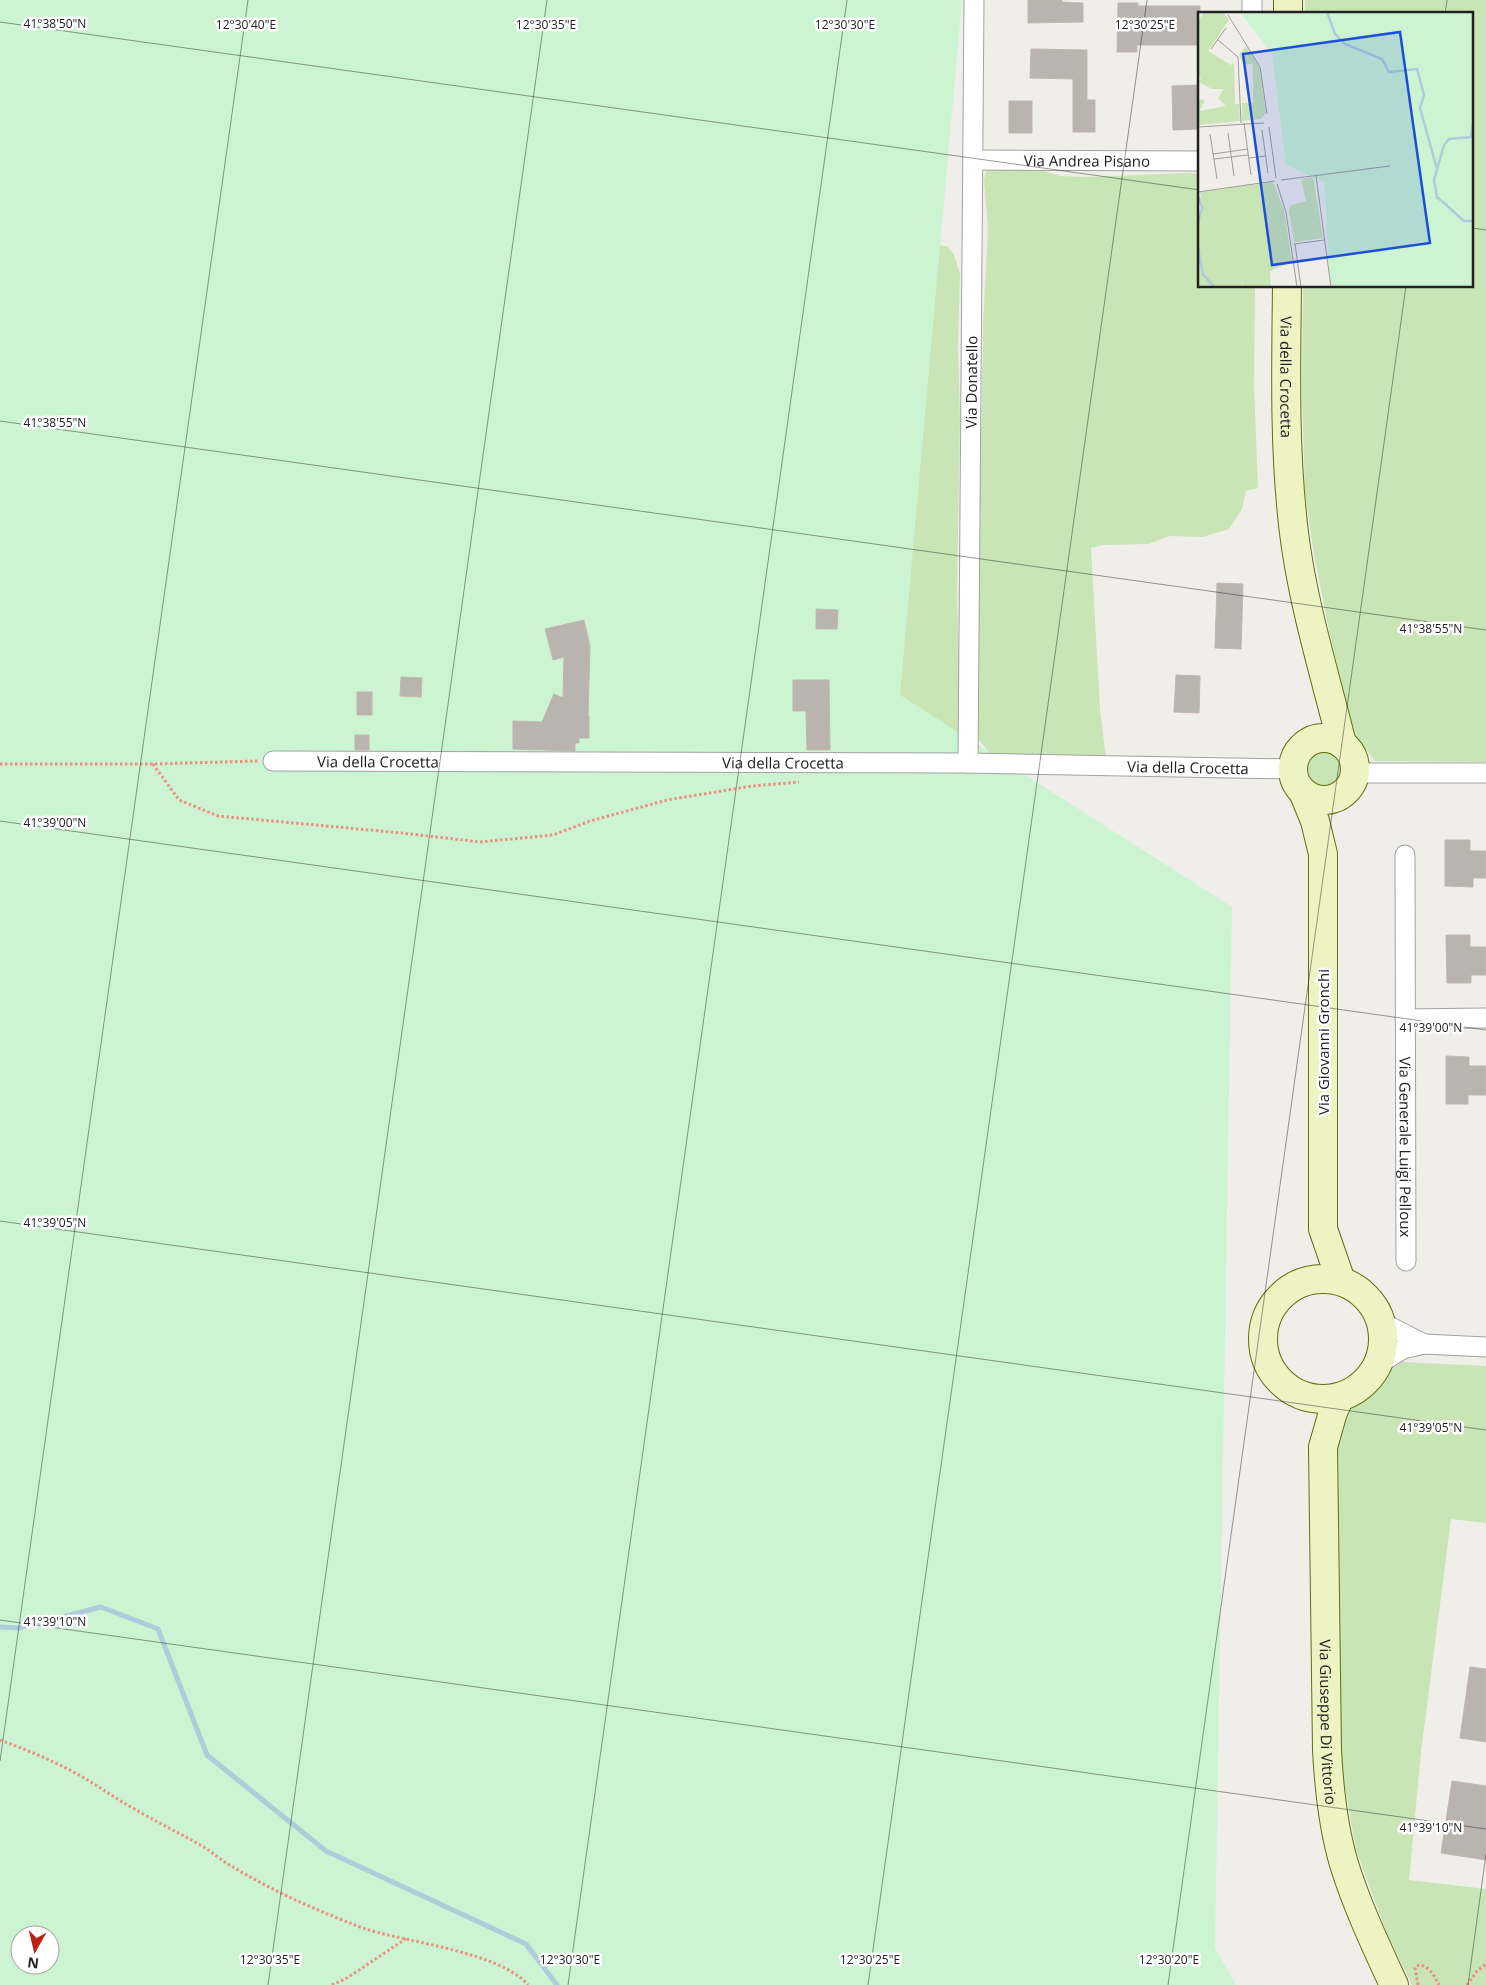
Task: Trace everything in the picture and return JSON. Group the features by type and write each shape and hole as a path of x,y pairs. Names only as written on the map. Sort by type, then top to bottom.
{"street":[{"name":"Via Donatello","path":"968,763 974,0"},
{"name":"Via Andrea Pisano","path":"973,160 1198,161"},
{"name":"Via della Crocetta","path":"1286,288 1286,424 1290,491 1299,562 1323,676 1342,744"},
{"name":"Via della Crocetta","path":"1311,741 1318,713 1323,676"},
{"path":"1349,784 1352,757 1342,744 1327,738 1311,741 1297,752 1292,769 1293,778 1298,787 1311,798 1328,800 1349,784 1486,773"},
{"name":"Via della Crocetta","path":"273,761 968,763 1292,769"},
{"name":"Via Giovanni Gronchi","path":"1323,854 1336,811 1349,784"},
{"name":"Via Giovanni Gronchi","path":"1304,794 1315,821 1323,854 1323,1229 1341,1281"},
{"name":"Via Generale Luigi Pelloux","path":"1405,855 1406,1261"},
{"path":"1405,1019 1486,1018"},
{"name":"Via Giovanni Gronchi","path":"1302,1282 1323,1229"},
{"path":"1321,1278 1341,1281 1355,1288 1366,1297 1375,1309 1381,1322 1383,1336 1382,1351 1377,1365 1368,1379 1355,1390 1340,1397 1327,1399 1301,1395 1285,1386 1273,1373 1265,1356 1262,1338 1265,1320 1273,1304 1286,1291 1302,1282 1321,1278"},
{"path":"1381,1322 1424,1344"},
{"path":"1377,1365 1403,1349 1424,1344 1486,1347"},
{"name":"Via Giuseppe Di Vittorio","path":"1301,1395 1310,1410 1323,1447"},
{"name":"Via Giuseppe Di Vittorio","path":"1340,1397 1332,1412 1323,1447 1327,1750 1330,1796 1338,1839 1349,1878 1364,1919 1394,1985"}],"path":[{"path":"0,764 153,764 273,761"},
{"path":"153,764 178,800 218,816 480,842 553,835 590,821 667,800 752,786 806,781"},
{"path":"0,1740 29,1750 79,1776 192,1841 227,1864 276,1891 321,1912 369,1930 408,1938 472,1956 500,1966 528,1985"},
{"path":"332,1985 347,1978 408,1938"},
{"path":"1467,1985 1477,1971 1486,1964"},
{"path":"1418,1985 1415,1968 1419,1965 1425,1966 1430,1970 1439,1985"}],"green space":[{"path":"0,0 962,0 900,695 1232,907 1215,1948 1236,1985 0,1985"},
{"path":"1305,0 1486,0 1486,762 1375,761 1348,726 1314,554 1305,494 1302,393 1303,288 1474,288 1474,12 1305,12"},
{"path":"987,166 1043,171 1061,176 1087,177 1198,174 1198,288 1255,288 1254,386 1258,488 1246,491 1242,509 1229,529 1203,537 1170,536 1148,544 1103,545 1091,548 1100,709 1106,759 993,757 975,735 978,503 988,229 984,180"},
{"path":"931,245 947,246 954,255 960,274 957,591 961,752 874,758"},
{"path":"1325,752 1332,753 1337,757 1341,762 1341,776 1337,781 1332,785 1325,786 1318,785 1313,781 1309,776 1308,769 1309,762 1313,757 1318,753"},
{"path":"1402,1362 1486,1366 1486,1523 1451,1519 1421,1752 1409,1880 1486,1889 1486,1985 1412,1985 1387,1934 1356,1850 1339,1754 1337,1467 1339,1420 1348,1408 1365,1397 1387,1372"}],"building":[{"path":"1028,0 1062,0 1062,2 1083,3 1083,22 1028,23"},
{"path":"1118,3 1138,3 1138,6 1200,6 1200,12 1198,12 1198,45 1137,45 1137,52 1117,52"},
{"path":"1031,49 1087,50 1087,100 1095,100 1095,132 1073,132 1073,79 1030,78"},
{"path":"1198,85 1198,129 1173,130 1172,86"},
{"path":"1009,101 1032,101 1032,133 1009,133"},
{"path":"1217,583 1243,584 1241,649 1215,648"},
{"path":"816,609 838,610 837,629 816,629"},
{"path":"584,620 590,646 589,738 579,738 579,743 575,743 575,751 513,749 513,721 542,722 554,694 563,698 564,657 553,660 545,629"},
{"path":"1176,675 1200,676 1199,713 1174,712"},
{"path":"401,677 422,678 421,697 400,696"},
{"path":"793,680 829,680 830,750 807,750 806,711 793,711"},
{"path":"357,692 372,692 372,715 357,715"},
{"path":"355,735 369,735 369,750 355,750"},
{"path":"1445,840 1470,840 1470,851 1486,851 1486,878 1473,878 1473,887 1445,886"},
{"path":"1446,935 1470,935 1470,947 1486,947 1486,975 1471,975 1471,983 1447,983"},
{"path":"1446,1056 1469,1057 1469,1066 1486,1066 1486,1095 1468,1095 1468,1104 1446,1104"},
{"path":"1470,1667 1486,1669 1486,1742 1460,1738"},
{"path":"1452,1781 1486,1786 1486,1860 1441,1853"}],"waterway":[{"path":"0,1627 19,1628 101,1607 158,1629 207,1755 326,1851 526,1944 557,1985"}]}
